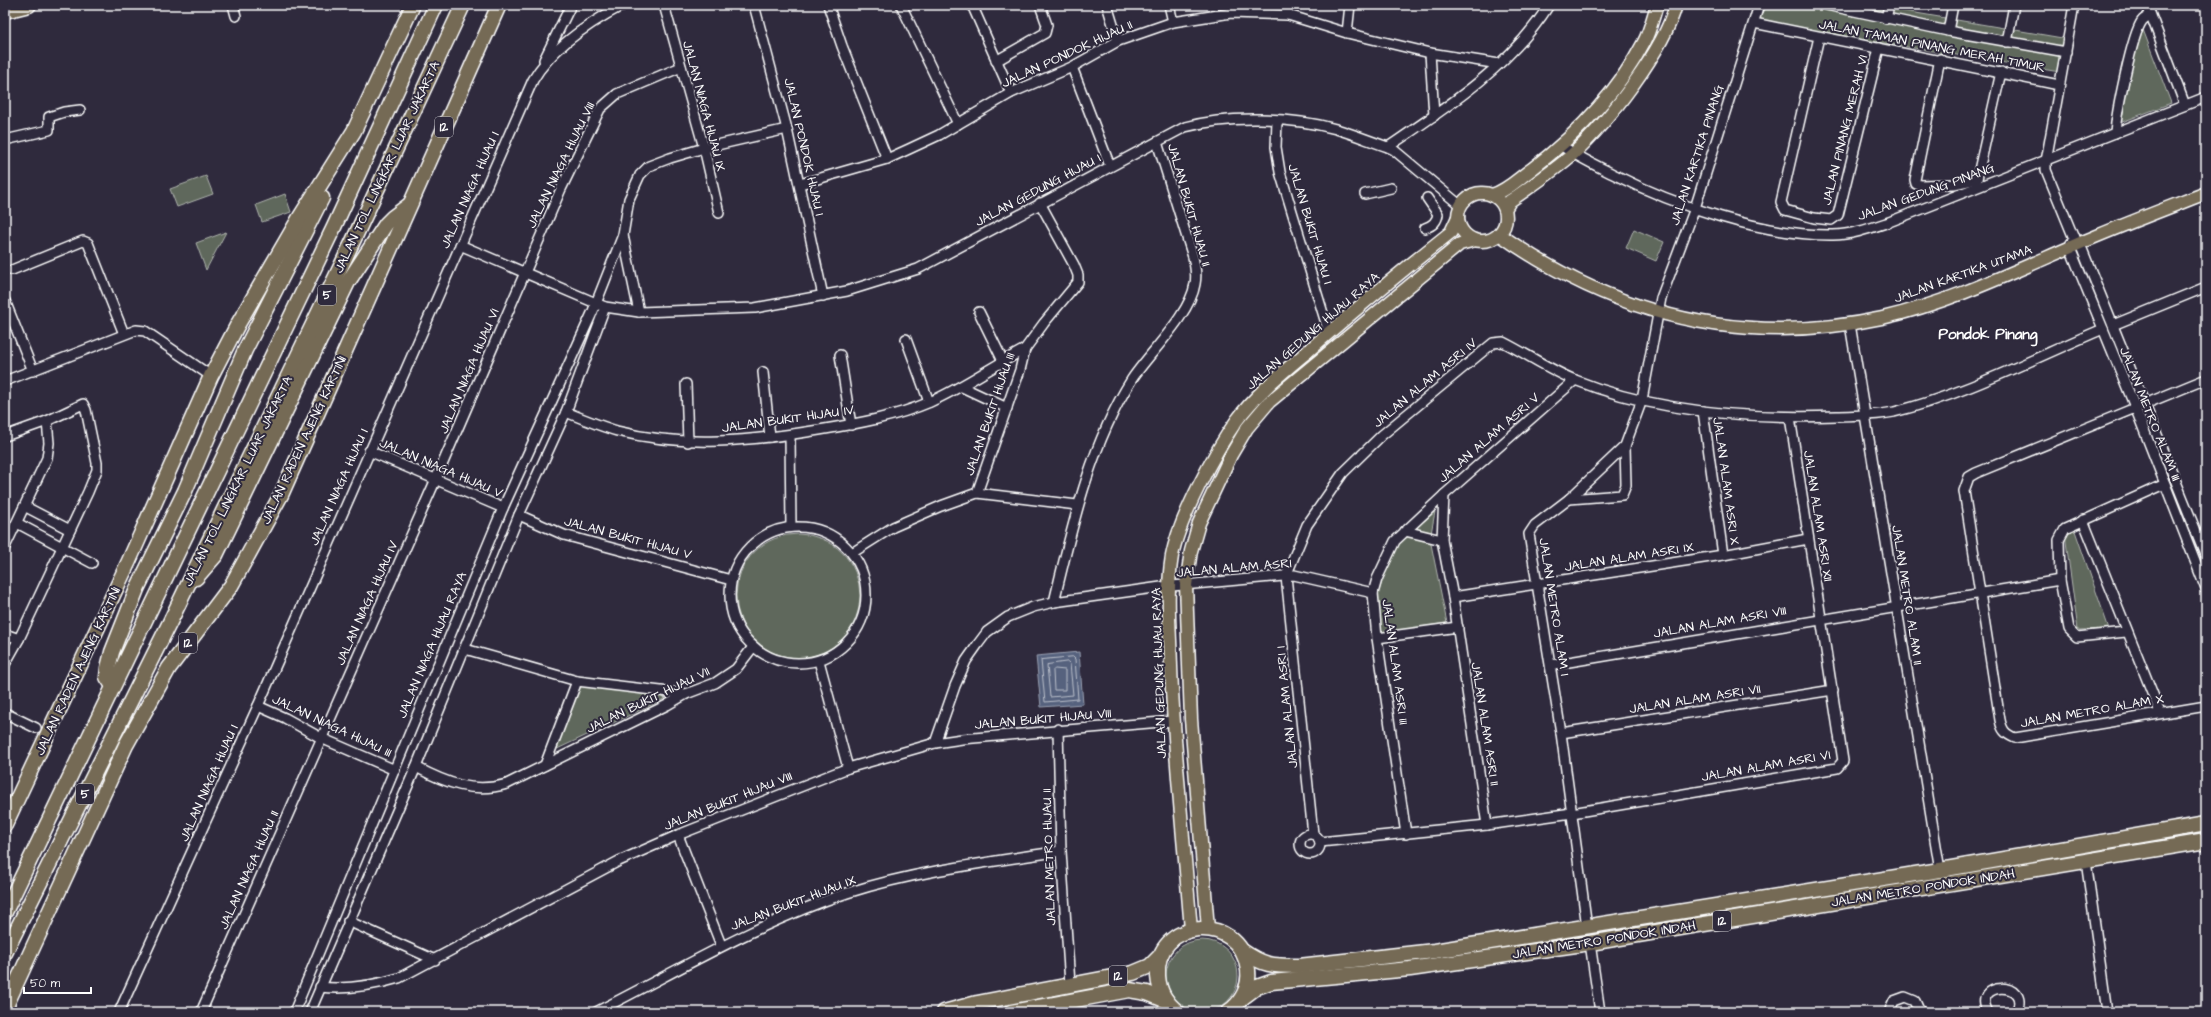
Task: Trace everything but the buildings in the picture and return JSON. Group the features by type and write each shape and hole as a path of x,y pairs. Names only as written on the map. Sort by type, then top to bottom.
{"highway":[{"name":"JALAN RADEN AJENG KARTINI","path":"5,825 129,561 211,376 238,324 300,217 354,131 413,5"},
{"name":"JALAN TOL LINGKAR LUAR JAKARTA","path":"5,912 334,227 436,5"},
{"name":"JALAN TOL LINGKAR LUAR JAKARTA","path":"5,953 188,585 353,241 463,5"},
{"name":"JALAN RADEN AJENG KARTINI","path":"5,1008 126,745 169,668 230,586 281,495 378,281 409,205 499,5"},
{"path":"112,688 107,677 109,663 136,589 185,491 245,350 324,194 329,173"},
{"path":"188,585 204,571 216,555 348,282 386,224 409,205"},
{"name":"JALAN METRO PONDOK INDAH","path":"1241,950 1259,962 1277,966 1299,966 1434,951 1940,870 2206,824"},
{"name":"JALAN METRO PONDOK INDAH","path":"1241,999 1257,987 1271,982 1410,969 1590,943 2206,841"},
{"name":"12","path":"944,1012 977,1003 1133,973 1150,966 1174,939 1191,930 1208,929 1227,936 1241,950 1247,962 1248,975 1246,987 1241,999 1228,1012"},
{"name":"12","path":"1161,955 1158,982 1166,1001"},
{"path":"5,959 28,959"},
{"name":"12","path":"1011,1012 1129,990 1147,993 1166,1001 1178,1012"}],"main road":[{"path":"1492,195 1504,190 1562,146 1598,108 1628,69 1644,41 1657,5"},
{"path":"1505,209 1510,201 1573,154 1603,121 1636,79 1661,42 1676,5"},
{"path":"1485,193 1492,195 1502,203 1505,209 1505,223 1499,234 1488,240 1475,240 1463,231 1460,211 1471,196 1485,193"},
{"name":"JALAN KARTIKA UTAMA","path":"1499,234 1530,256 1578,283 1657,312 1711,324 1791,329 1850,324 1913,310 2010,274 2074,243 2206,193"},
{"name":"JALAN GEDUNG HIJAU RAYA","path":"1191,930 1173,721 1168,587 1172,554 1183,524 1201,483 1237,420 1259,394 1329,333 1451,232 1460,211"},
{"name":"JALAN GEDUNG HIJAU RAYA","path":"1208,929 1190,719 1186,585 1191,551 1199,523 1231,455 1247,428 1269,402 1460,244 1475,240"},
{"path":"1190,909 1200,911 1205,907"}],"street":[{"path":"233,5 236,16"},
{"path":"543,63 570,5"},
{"name":"JALAN NIAGA HIJAU I","path":"119,1012 258,706 533,80 543,63 593,22 623,5"},
{"name":"JALAN NIAGA HIJAU IX","path":"664,5 704,148 719,214"},
{"name":"JALAN PONDOK HIJAU I","path":"754,5 788,129 823,296"},
{"path":"828,5 842,46 887,159"},
{"path":"901,5 958,124"},
{"path":"972,5 1011,93"},
{"path":"996,61 1045,33 1047,25 1040,5"},
{"path":"1107,5 1118,41"},
{"path":"1169,5 1173,22"},
{"path":"1288,5 1288,15"},
{"path":"1347,33 1350,5"},
{"path":"1388,147 1434,116 1499,64 1533,28 1549,5"},
{"name":"JALAN KARTIKA PINANG","path":"1657,312 1695,208 1759,5"},
{"path":"1827,5 1886,19 2066,52"},
{"path":"1886,19 1889,5"},
{"path":"1948,31 1953,5"},
{"path":"2007,42 2014,5"},
{"path":"2074,5 2046,161 2046,170 2074,243"},
{"path":"2147,5 2185,105"},
{"name":"JALAN PONDOK HIJAU II","path":"800,184 887,159 958,124 1011,93 1072,67 1118,41 1173,22 1230,9 1288,15 1347,33 1430,53 1499,64"},
{"path":"2116,133 2119,106 2133,44 2141,21 2150,16"},
{"name":"JALAN TAMAN PINANG MERAH TIMUR","path":"1754,23 2059,85"},
{"name":"JALAN PINANG MERAH VI","path":"1819,37 1781,202 1785,210 1797,214 1826,219 1836,218 1879,48"},
{"path":"1430,53 1434,116"},
{"path":"1940,60 1915,180 1916,184 1921,185 1954,184 1973,181 1978,177 2001,72"},
{"name":"JALAN NIAGA HIJAU VIII","path":"525,273 561,189 600,109 617,94 681,67"},
{"path":"1072,67 1110,166"},
{"name":"JALAN GEDUNG PINANG","path":"1562,146 1573,154 1644,189 1709,213 1799,233 1849,234 1889,222 2206,97"},
{"path":"5,140 49,130 49,117 64,112 80,110"},
{"name":"JALAN GEDUNG HIJAU I","path":"460,245 605,307 639,312 756,308 823,296 918,269 1184,127 1207,121 1257,118 1336,129 1388,147 1394,150 1460,211"},
{"name":"JALAN BUKIT HIJAU I","path":"1277,121 1276,147 1280,172 1329,333"},
{"path":"639,312 623,235 630,199 642,170 664,160 704,148 788,129"},
{"name":"JALAN BUKIT HIJAU II","path":"1054,602 1077,505 1089,471 1121,399 1133,378 1189,304 1195,285 1196,273 1193,257 1157,142"},
{"path":"1365,194 1391,188"},
{"path":"1424,228 1431,226 1438,219 1438,214 1427,198"},
{"name":"JALAN BUKIT HIJAU III","path":"977,493 1007,408 1025,349 1044,323 1078,282 1078,275 1074,265 1040,203"},
{"name":"JALAN NIAGA HIJAU RAYA","path":"294,1012 503,508 596,303 623,235"},
{"path":"12,270 82,241 88,243 124,334"},
{"name":"JALAN METRO ALAM III","path":"2074,243 2113,325 2146,402 2206,556"},
{"name":"JALAN METRO ALAM III","path":"2074,243 2103,329 2206,589"},
{"name":"JALAN NIAGA HIJAU VI","path":"436,479 525,273"},
{"path":"2113,325 2206,287"},
{"path":"5,301 32,371"},
{"path":"310,1012 348,921 416,767 519,515 566,412 605,307"},
{"path":"979,312 1004,361"},
{"name":"JALAN METRO ALAM I","path":"1587,927 1562,733 1536,586 1529,534 1530,530 1569,499 1625,446 1642,400 1657,312"},
{"name":"JALAN METRO ALAM II","path":"1850,324 1866,415 1895,607 1940,870"},
{"name":"JALAN ALAM ASRI IV","path":"1286,576 1307,525 1343,473 1382,435 1493,343 1503,342 1575,380 1642,400 1703,411 1790,417 1866,415 1895,411 1970,386 2103,329"},
{"path":"5,381 136,330 145,331 211,376"},
{"path":"906,339 928,402"},
{"name":"JALAN BUKIT HIJAU IV","path":"566,412 617,431 688,442 716,442 790,435 851,425 928,402 962,387 1025,349"},
{"path":"840,355 851,425"},
{"path":"763,372 770,437"},
{"path":"2135,407 2206,379"},
{"name":"JALAN ALAM ASRI V","path":"1453,597 1442,540 1444,495 1575,380"},
{"path":"686,384 688,442"},
{"path":"962,387 1007,408"},
{"path":"5,436 47,422 83,404 86,410 97,457 97,470 19,639 5,664"},
{"name":"JALAN METRO ALAM X","path":"2135,407 1976,473 1969,477 1966,484 1965,502 2002,729 2006,734 2015,738 2087,727 2160,712 2206,706"},
{"name":"JALAN ALAM ASRI X","path":"1703,411 1722,555"},
{"name":"JALAN ALAM ASRI XII","path":"1790,417 1820,618"},
{"path":"5,547 26,507 49,451 47,422"},
{"path":"790,435 791,527"},
{"path":"1569,499 1622,495 1626,485 1625,446"},
{"name":"JALAN NIAGA HIJAU V","path":"369,451 503,508"},
{"path":"526,459 541,466"},
{"name":"JALAN NIAGA HIJAU IV","path":"321,738 436,479"},
{"path":"2126,632 2078,637 2069,630 2060,580 2059,540 2065,529 2165,484"},
{"path":"852,553 893,527 941,506 977,493 1077,505"},
{"name":"JALAN ALAM ASRI III","path":"1406,834 1377,638 1373,593 1386,557 1395,541 1444,495"},
{"path":"26,507 70,530"},
{"name":"JALAN BUKIT HIJAU V","path":"519,515 564,535 731,580"},
{"path":"2083,520 2126,632 2160,712"},
{"path":"17,523 92,563"},
{"path":"791,527 804,527 831,535 852,553 860,567 865,583 866,600 863,616 857,631 847,644 834,654 819,661 801,664 784,663 767,657 753,647 739,630 731,609 729,594 731,580 739,560 752,544 770,533 791,527"},
{"path":"1405,531 1442,540"},
{"name":"JALAN ALAM ASRI IX","path":"1453,597 1536,586 1808,539"},
{"name":"JALAN ALAM ASRI","path":"935,744 955,686 966,661 987,632 1008,617 1033,607 1054,602 1168,587 1286,576 1304,577 1373,593"},
{"name":"JALAN ALAM ASRI I","path":"1286,576 1313,834"},
{"path":"1895,607 2060,580"},
{"name":"JALAN ALAM ASRI II","path":"1453,597 1487,825"},
{"name":"JALAN ALAM ASRI VIII","path":"1550,664 1820,618 1895,607"},
{"name":"JALAN ALAM ASRI VI","path":"1572,813 1836,768 1843,761 1833,690 1820,618"},
{"path":"1377,638 1458,627"},
{"path":"5,634 19,639"},
{"name":"JALAN BUKIT HIJAU VII","path":"416,767 465,787 479,789 507,784 667,705 686,694 715,683 736,669 753,647"},
{"path":"465,649 577,681 686,694"},
{"path":"819,661 848,768"},
{"path":"545,765 577,681"},
{"name":"JALAN ALAM ASRI VII","path":"1562,733 1833,690"},
{"name":"JALAN NIAGA HIJAU III","path":"258,706 285,718 321,738 395,770"},
{"path":"5,713 36,728"},
{"name":"JALAN BUKIT HIJAU VIII","path":"320,987 343,989 367,987 399,978 619,862 678,835 848,768 935,744 1058,729 1173,721"},
{"name":"JALAN METRO HIJAU II","path":"1058,729 1061,851 1070,984"},
{"name":"JALAN NIAGA HIJAU II","path":"201,1012 321,738"},
{"path":"1320,842 1487,825 1572,813"},
{"path":"1309,834 1313,834 1320,842 1318,850 1315,853 1307,854 1303,852 1299,845 1302,837 1309,834"},
{"path":"678,835 721,945"},
{"name":"JALAN BUKIT HIJAU IX","path":"599,1011 721,945 828,900 922,873 1061,851"},
{"path":"361,852 376,859"},
{"path":"2086,861 2107,1012"},
{"path":"348,921 435,960"},
{"path":"1590,943 1600,1012"},
{"path":"1988,1012 1986,1000 1989,993 1995,988 2003,987 2010,989 2016,995 2018,1002 2016,1012"},
{"path":"1889,1012 1894,1001 1905,997 1916,1001 1920,1012"}],"green space":[{"path":"1761,5 1869,5 2068,39 2060,72 1756,22"},
{"path":"2142,27 2171,103 2117,124"},
{"path":"206,176 213,194 177,207 170,189"},
{"path":"285,194 291,212 262,222 256,205"},
{"path":"1634,229 1664,242 1656,261 1626,248"},
{"path":"226,232 206,270 196,243"},
{"path":"1435,512 1430,539 1447,623 1379,633 1378,593 1388,565 1400,541"},
{"path":"2074,528 2109,629 2078,630 2065,534"},
{"path":"798,534 810,535 822,539 833,544 842,552 850,561 855,572 859,584 859,608 855,620 850,631 842,640 833,648 822,653 810,657 798,658 786,657 774,653 763,648 754,640 746,631 741,620 737,608 736,596 737,584 741,572 746,561 754,552 763,544 774,539 786,535"},
{"path":"581,684 666,698 555,750"},
{"path":"1195,940 1209,940 1216,942 1228,950 1236,962 1238,976 1236,990 1228,1002 1216,1010 1209,1012 1195,1012 1188,1010 1176,1002 1168,990 1166,983 1166,969 1168,962 1176,950 1188,942"}],"water":[{"path":"1079,652 1083,704 1041,707 1036,656"}],"district":[{"name":"Pondok Pinang","path":"1988,334"}]}
